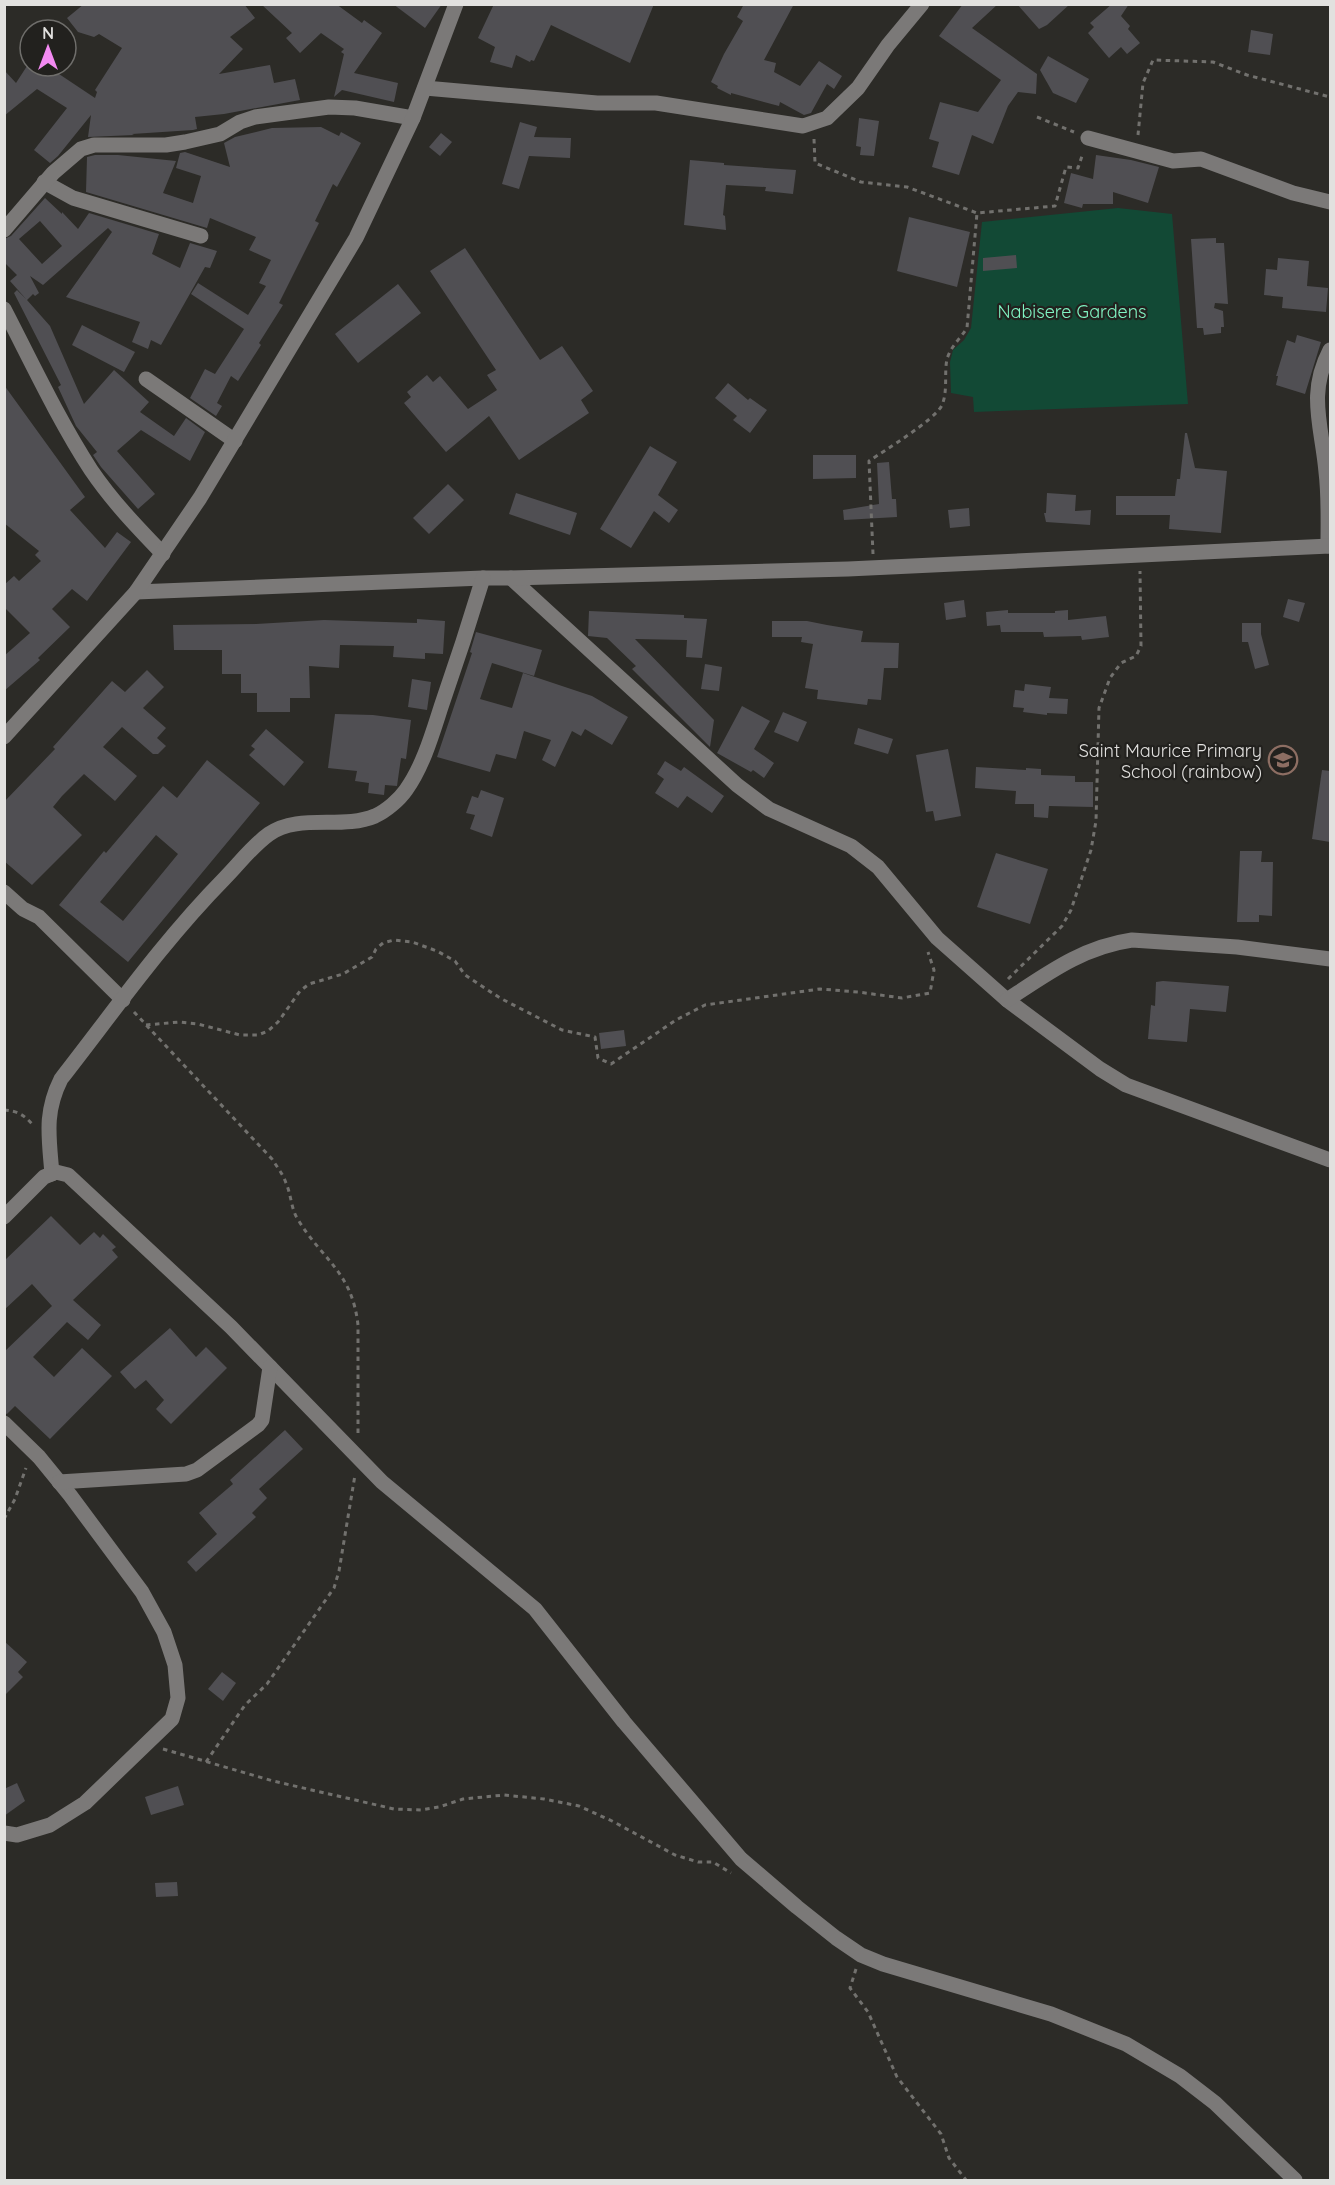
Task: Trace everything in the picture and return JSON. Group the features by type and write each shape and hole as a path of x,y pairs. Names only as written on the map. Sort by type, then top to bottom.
{"street":[{"path":"4,738 136,592 235,441 356,238 413,118 456,4"},
{"path":"424,88 597,103 656,103 803,126 827,118 858,88 888,45 922,4"},
{"path":"4,230 53,172 81,149 94,145 166,145 185,142 220,134 240,122 255,117 329,107 355,108 413,118"},
{"path":"1088,138 1173,161 1201,159 1293,193 1330,202"},
{"path":"44,182 73,198 201,236"},
{"path":"4,309 66,428 92,472 122,512 163,554"},
{"path":"136,592 483,578 874,567 1329,546 1326,472 1316,405 1318,383 1324,361 1330,350"},
{"path":"146,380 235,441"},
{"path":"52,1174 48,1112 61,1079 196,908 269,834 282,827 314,823 354,823 377,815 395,802 406,790 433,733 483,578"},
{"path":"511,579 737,785 769,809 851,846 878,867 937,938 1001,995 1100,1069 1126,1085 1330,1160"},
{"path":"4,892 23,909 39,916 123,1000"},
{"path":"1001,995 1071,959 1115,942 1132,940 1237,947 1330,959"},
{"path":"4,1217 44,1177 56,1172 68,1175 80,1185 231,1327 382,1482 534,1609 624,1722 741,1859 796,1907 861,1954 883,1964 1051,2014 1125,2044 1180,2076 1215,2103 1295,2181"},
{"path":"59,1482 186,1474 197,1470 258,1425 262,1419 270,1367"},
{"path":"4,1424 33,1451 59,1482 142,1592 164,1632 175,1665 178,1698 172,1719 86,1803 50,1825 17,1835 4,1833"}],"path":[{"path":"1137,152 1138,115 1143,83 1153,60 1213,62 1247,75 1330,97"},
{"path":"814,122 815,163 861,182 907,187 977,213 1055,206 1066,167 1077,168 1088,138 1037,117"},
{"path":"874,567 869,461 932,419 943,404 951,347 967,328 977,213"},
{"path":"1001,995 1062,926 1082,882 1096,821 1099,708 1110,678 1121,663 1136,656 1141,646 1139,555"},
{"path":"146,1024 179,1022 198,1024 240,1035 258,1035 268,1031 278,1022 300,991 309,984 343,974 372,957 383,943 394,940 412,942 437,951 454,961 465,975 510,1003 562,1030 595,1037 598,1058 611,1064 676,1020 705,1005 820,989 902,998 930,993 934,970 928,952 937,938"},
{"path":"4,1110 16,1111 25,1115 49,1143"},
{"path":"5,1517 15,1499 33,1451"},
{"path":"147,1744 273,1781 394,1809 421,1810 463,1799 504,1795 579,1806 675,1855 698,1862 713,1862 734,1874"},
{"path":"861,1954 850,1988 868,2012 897,2077 941,2134 949,2158 966,2181"}],"green space":[{"name":"Nabisere Gardens","path":"1118,208 1172,214 1188,404 974,412 973,397 951,393 950,362 953,350 964,340 971,328 982,222"}],"building":[{"path":"84,4 244,4 255,18 230,37 243,49 219,74 270,65 274,83 295,79 300,100 195,117 197,129 193,130 132,134 134,135 88,137 91,115 50,163 34,150 67,108 37,89 4,116 4,70 16,83 19,78 65,78 95,98 97,92 95,90 122,48 99,34 94,37 78,32 78,18 67,18"},
{"path":"261,4 336,4 362,23 364,20 382,33 354,73 398,83 394,102 342,90 334,97 344,54 341,52 344,49 321,33 300,53 286,38 292,33"},
{"path":"393,4 442,4 425,28"},
{"path":"494,4 654,4 630,63 551,25 534,61 530,62 516,55 512,68 490,62 495,47 478,38"},
{"path":"744,4 794,4 764,60 776,63 774,72 800,86 819,61 842,76 834,89 827,84 811,113 804,115 780,102 779,106 731,93 731,95 711,82 743,21 737,17"},
{"path":"963,4 998,4 972,28 1037,74 1036,94 1018,92 1008,106 993,144 972,135 959,175 932,167 939,142 929,139 940,102 978,112 1001,80 939,36"},
{"path":"1017,4 1070,4 1047,25 1039,29"},
{"path":"1112,4 1129,4 1121,16 1140,43 1127,54 1121,47 1109,58 1088,33 1094,27 1090,23"},
{"path":"1251,30 1273,34 1270,55 1248,52"},
{"path":"1048,56 1089,79 1076,103 1053,93 1040,70"},
{"path":"859,118 879,121 874,156 860,155 861,147 856,146"},
{"path":"520,122 537,127 534,137 571,138 570,158 529,156 519,189 502,184"},
{"path":"321,127 339,136 341,132 361,143 337,187 333,184 315,221 319,223 279,303 283,305 238,381 231,376 217,403 222,406 216,416 190,398 205,369 215,374 244,329 191,294 198,283 248,315 266,286 259,283 271,260 249,250 256,237 210,218 207,228 86,192 87,157 118,155 176,161 163,193 193,203 201,176 176,168 180,153 185,152 230,167 224,143 235,137 272,128"},
{"path":"441,133 452,142 440,156 429,147"},
{"path":"1096,155 1159,167 1148,203 1113,192 1113,204 1083,204 1082,208 1064,203 1071,173 1093,179"},
{"path":"690,160 796,170 793,194 765,191 766,187 726,185 723,215 726,230 684,225"},
{"path":"45,198 78,229 89,213 159,234 152,254 180,268 190,243 217,251 210,268 205,267 161,345 151,340 148,349 132,342 140,322 66,297 112,232 108,228 43,285 30,276 39,293 35,296 33,294 27,300 50,326 84,404 114,370 149,402 140,412 174,436 186,418 205,432 190,461 141,430 117,451 155,494 138,509 101,467 93,455 97,452 76,426 58,387 61,385 14,293 17,290 26,299 10,281 17,275 4,262 4,239 11,236","holes":["40,221 62,246 42,264 19,239"]},
{"path":"909,217 970,232 957,287 897,271"},
{"path":"1216,238 1216,243 1224,243 1228,304 1215,303 1214,308 1223,311 1224,327 1221,327 1221,333 1204,335 1203,328 1197,328 1191,239"},
{"path":"465,248 540,360 562,346 593,391 581,400 589,413 519,460 489,416 446,452 404,403 411,397 407,392 427,375 433,382 440,376 468,409 497,390 487,375 496,370 430,271"},
{"path":"1016,255 1017,268 983,271 983,258"},
{"path":"1278,258 1309,261 1307,286 1328,288 1326,312 1282,308 1283,297 1264,295 1266,269 1277,270"},
{"path":"398,284 421,313 358,363 335,334"},
{"path":"82,325 135,352 124,372 72,345"},
{"path":"1297,335 1321,342 1305,394 1276,385 1278,376 1276,376 1287,340 1295,343"},
{"path":"728,383 748,400 750,398 767,410 750,433 733,420 737,416 715,398"},
{"path":"4,385 85,497 70,510 105,548 117,532 131,542 87,601 72,589 52,609 70,627 38,658 40,660 4,691 4,656 30,633 4,607 4,585 14,576 19,581 41,561 35,555 39,551 4,523"},
{"path":"1185,433 1187,433 1195,468 1227,471 1221,533 1169,529 1170,515 1116,515 1116,496 1175,496 1177,479 1180,479"},
{"path":"650,446 677,462 658,495 678,510 669,523 654,511 631,548 600,529"},
{"path":"813,455 856,455 856,478 813,479"},
{"path":"889,462 892,499 896,499 897,517 844,520 843,510 879,504 877,463"},
{"path":"448,484 464,500 429,534 413,518"},
{"path":"516,493 577,513 570,535 509,514"},
{"path":"1047,493 1076,495 1075,511 1091,510 1090,525 1046,522 1044,513 1046,513"},
{"path":"969,508 970,526 950,528 948,510"},
{"path":"1288,599 1305,603 1299,622 1283,617"},
{"path":"964,600 966,617 946,620 944,603"},
{"path":"1008,610 1008,613 1055,613 1055,611 1068,610 1068,620 1106,616 1109,637 1082,640 1081,636 1044,637 1043,632 1001,632 1000,625 987,626 986,612"},
{"path":"589,611 684,615 684,618 707,619 702,658 686,657 687,640 635,639 714,720 710,747 632,669 636,666 607,638 588,636"},
{"path":"417,619 445,621 443,654 425,653 425,659 393,657 394,646 340,645 339,668 309,666 310,698 290,698 290,712 257,712 257,693 241,693 241,674 222,674 222,650 174,650 173,625 324,620 417,623"},
{"path":"772,621 807,621 863,631 861,642 899,643 898,668 884,668 881,700 868,699 867,705 817,699 818,690 805,688 813,644 801,642 802,637 772,637"},
{"path":"1242,623 1261,623 1261,634 1269,665 1255,669 1248,642 1242,642"},
{"path":"476,632 542,650 534,676 492,663 480,699 512,708 523,673 592,696 628,717 612,745 585,729 581,736 572,731 555,767 542,760 551,740 524,731 516,759 496,754 490,772 437,757 472,653 470,652"},
{"path":"705,664 722,667 719,691 701,689"},
{"path":"147,670 164,687 143,708 166,728 157,738 166,746 158,754 153,754 122,727 103,747 137,776 115,801 84,774 62,796 53,807 82,835 32,885 4,861 4,802 55,749 53,747 112,681 125,692"},
{"path":"412,679 431,682 427,710 408,707"},
{"path":"1025,684 1051,687 1049,698 1068,699 1067,714 1047,713 1047,715 1023,712 1024,708 1013,707 1015,690 1024,691"},
{"path":"742,706 770,721 754,749 774,763 764,778 753,770 751,772 717,753"},
{"path":"783,712 807,722 798,742 774,732"},
{"path":"335,714 373,715 411,720 406,759 401,758 397,786 385,785 384,795 368,793 369,783 355,781 357,771 328,768"},
{"path":"858,728 893,739 888,754 854,744"},
{"path":"266,729 304,762 284,786 249,755 255,749 251,746"},
{"path":"948,749 961,816 935,821 933,811 926,812 916,755"},
{"path":"207,760 260,803 128,962 59,905 163,786 177,798","holes":["156,835 178,854 123,921 100,902"]},
{"path":"665,761 681,771 684,767 724,796 712,813 687,796 678,808 655,793 664,779 657,774"},
{"path":"976,767 1041,769 1041,775 1075,776 1075,782 1093,782 1093,807 1049,806 1048,818 1034,817 1034,804 1015,804 1016,791 975,788"},
{"path":"1322,770 1330,771 1330,842 1312,839"},
{"path":"481,790 504,798 492,837 470,829 475,815 466,813 472,796 478,798"},
{"path":"1240,851 1262,851 1261,862 1273,862 1272,916 1259,915 1259,922 1237,922"},
{"path":"996,853 1048,869 1030,924 977,907"},
{"path":"1156,982 1229,986 1226,1012 1190,1009 1187,1042 1148,1039 1151,1005 1155,1006"},
{"path":"624,1030 626,1046 601,1049 599,1033"},
{"path":"51,1216 80,1245 94,1232 100,1238 103,1234 116,1247 112,1250 118,1257 73,1300 101,1325 88,1340 67,1322 33,1357 54,1377 82,1348 112,1376 50,1439 15,1406 7,1414 4,1413 4,1352 52,1306 32,1284 4,1310 4,1261"},
{"path":"170,1328 196,1357 206,1347 227,1368 171,1424 156,1409 164,1400 146,1380 135,1389 120,1372"},
{"path":"285,1430 303,1449 259,1489 267,1498 252,1513 256,1517 196,1572 187,1562 217,1534 199,1513 233,1484 230,1480"},
{"path":"4,1641 27,1662 18,1672 23,1677 4,1696"},
{"path":"222,1672 236,1683 223,1701 208,1689"},
{"path":"17,1783 25,1801 4,1816 4,1789"},
{"path":"178,1786 184,1805 151,1815 145,1797"},
{"path":"177,1882 178,1896 156,1897 155,1883"}],"place":[{"name":"Saint Maurice Primary School (rainbow)","path":"1283,760"}]}
